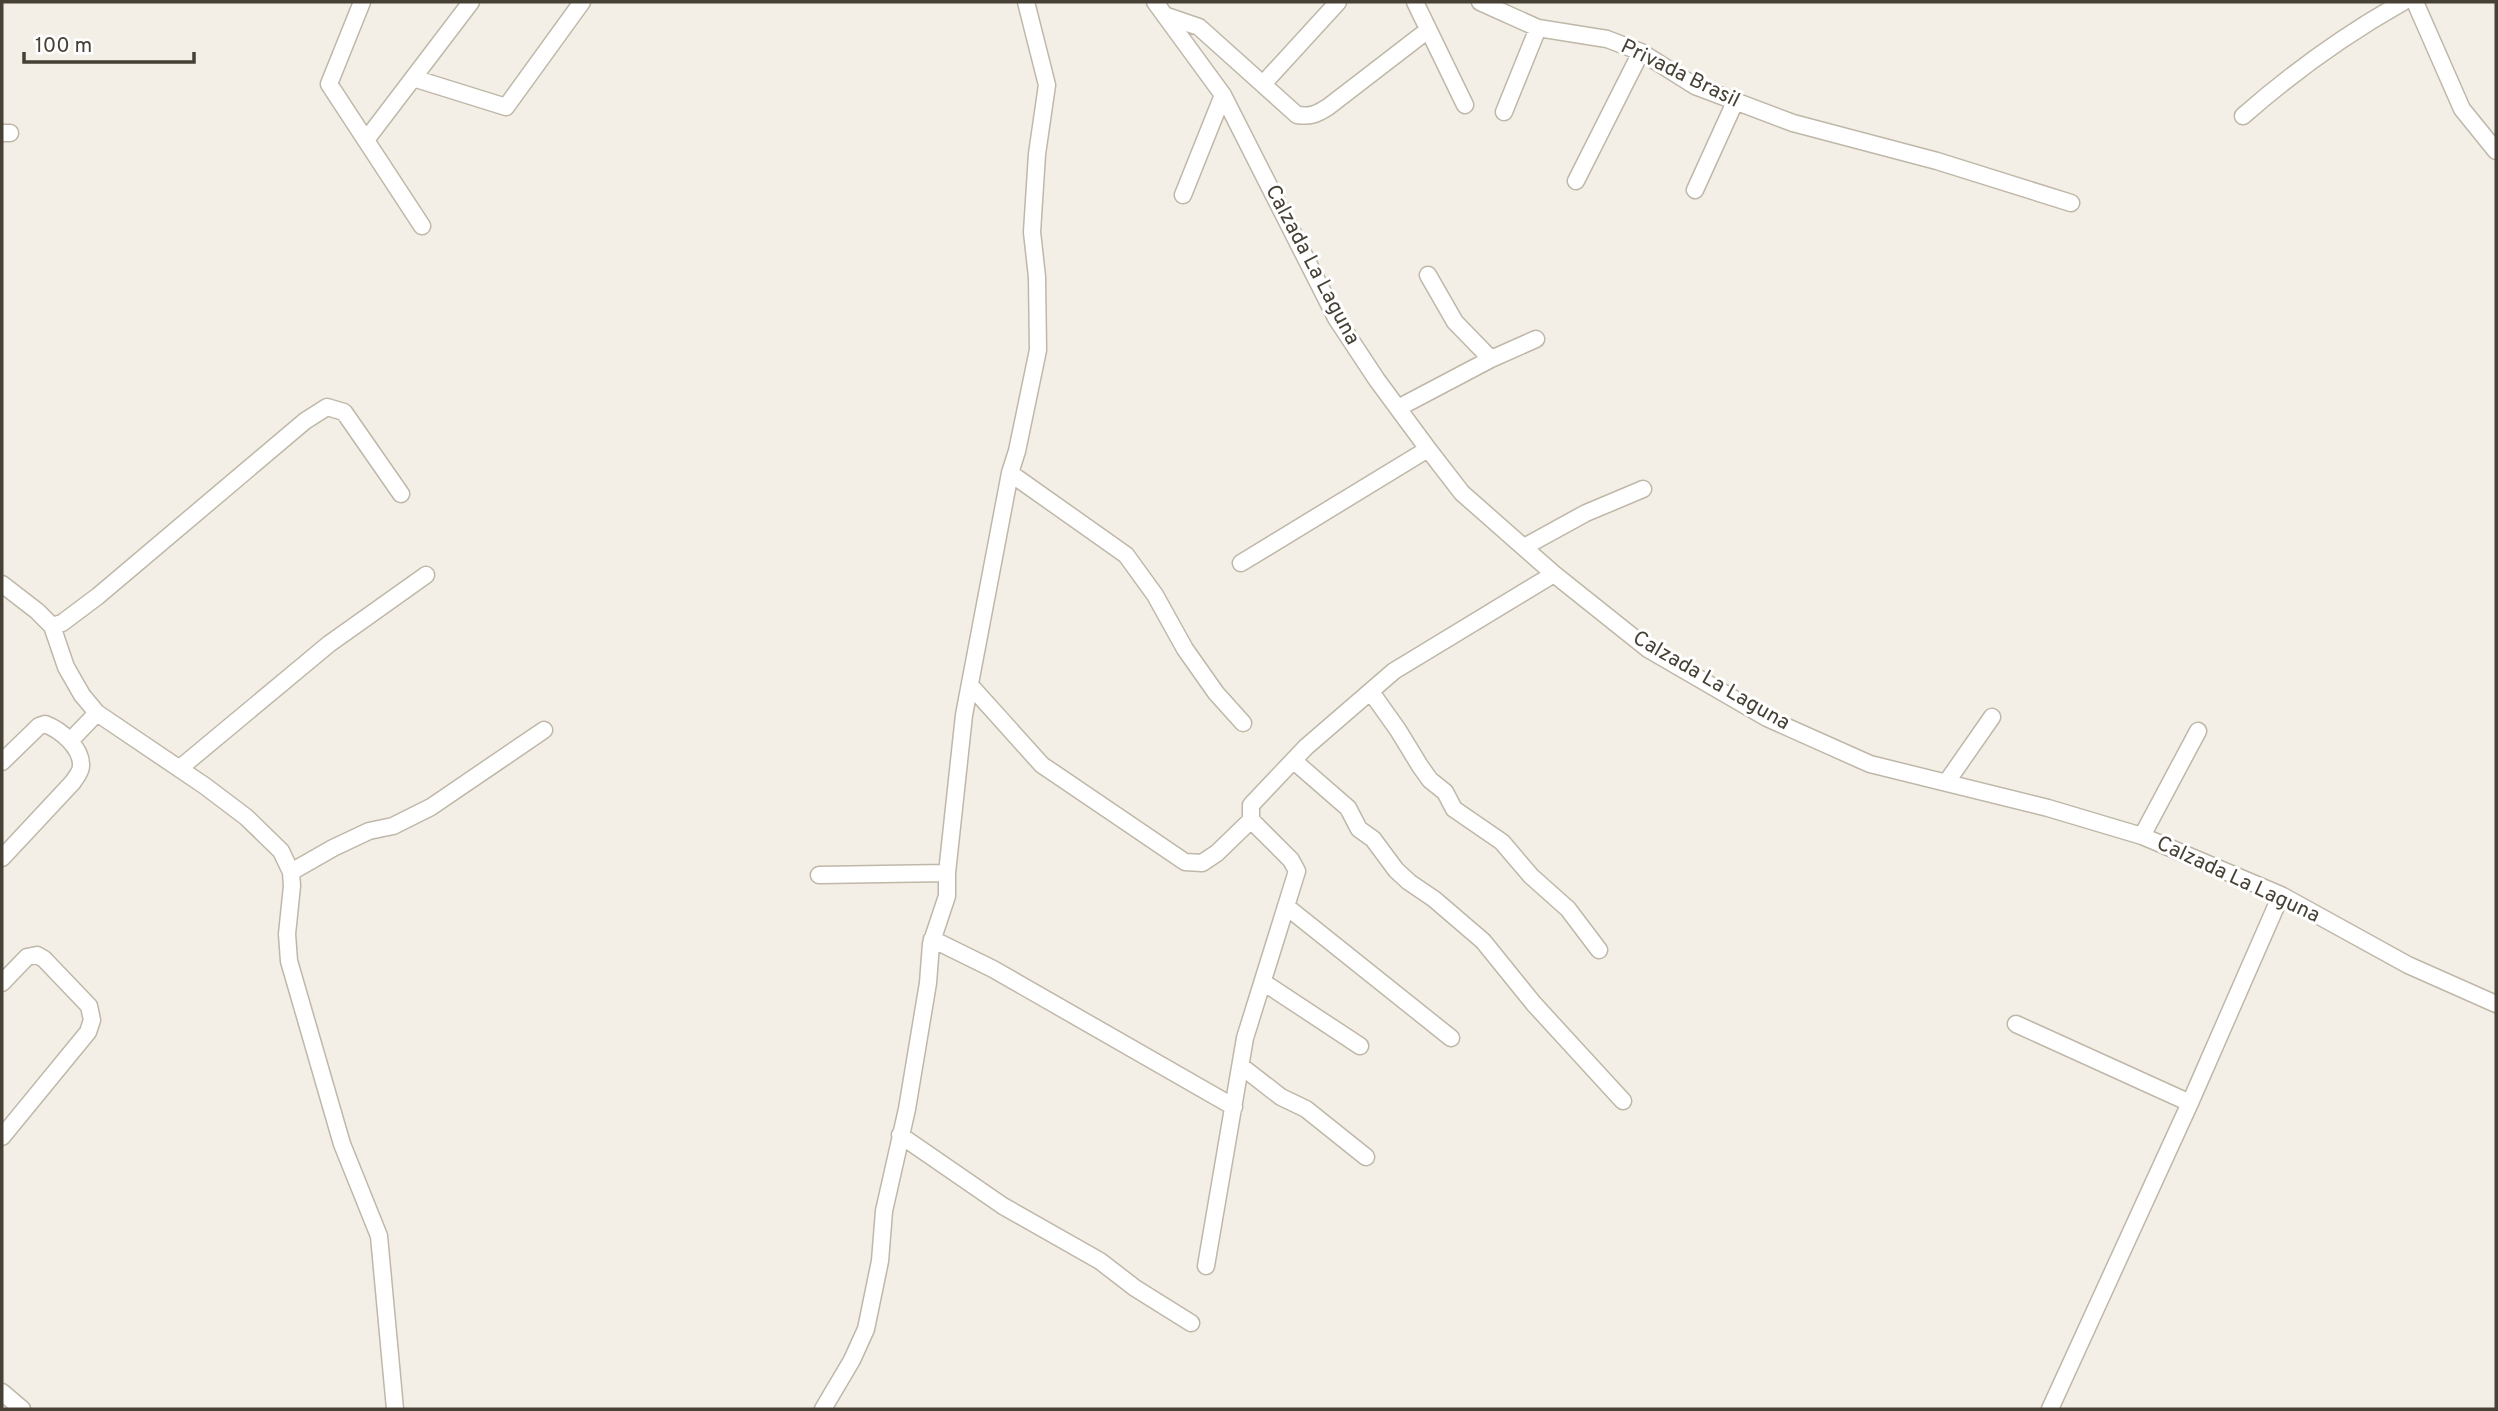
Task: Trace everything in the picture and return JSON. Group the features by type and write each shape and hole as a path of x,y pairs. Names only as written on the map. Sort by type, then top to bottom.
{"street":[{"path":"362,2 329,83 422,226"},
{"path":"366,140 471,2"},
{"path":"413,78 506,107 582,2"},
{"path":"823,1409 852,1360 866,1329 880,1261 884,1211 907,1109 928,983 932,939 947,896 947,873 964,715 1010,473 1017,452 1038,350 1037,277 1032,232 1037,154 1047,85 1026,2"},
{"name":"Calzada La Laguna","path":"1155,2 1223,95 1336,318 1428,449 1462,493 1554,574 1648,649 1767,718 1870,764 2048,808 2142,836 2281,895 2408,965 2496,1004"},
{"path":"1263,84 1338,2"},
{"path":"1415,2 1465,105"},
{"name":"Privada Brasil","path":"1480,2 1538,28 1607,38 1641,52 1695,86 1793,123 2071,203"},
{"path":"2244,116 2277,87 2368,21 2403,2"},
{"path":"2415,2 2462,109 2496,151"},
{"path":"1167,16 1199,27 1297,115 1314,116 1428,30"},
{"path":"1504,112 1538,28"},
{"path":"1576,181 1641,52"},
{"path":"1183,195 1223,95"},
{"path":"1695,190 1735,102"},
{"path":"1429,275 1455,322 1491,359"},
{"path":"1398,408 1491,359 1536,339"},
{"path":"52,625 62,623 98,597 305,421 327,407 344,412 401,494"},
{"path":"1241,564 1428,449"},
{"path":"1010,473 1126,555 1156,595 1185,649 1208,682 1243,723"},
{"path":"1524,547 1586,513 1643,489"},
{"path":"1206,1266 1245,1038 1297,871 1291,860 1251,820 1251,805 1306,747 1394,671 1554,574"},
{"path":"180,768 329,644 426,575"},
{"path":"2,584 52,625 66,667 82,695 97,713 180,768 246,817 281,851 291,872 287,934 289,961 342,1144 379,1236 395,1409"},
{"path":"970,685 1042,765 1185,862 1202,863 1210,858 1251,820"},
{"path":"1371,692 1420,766 1430,780 1445,792 1454,809 1502,842 1531,876 1568,909 1599,950"},
{"path":"70,741 97,713"},
{"path":"1946,783 1992,717"},
{"path":"2,762 39,726 45,724 52,726 70,741 80,757 81,769 74,782 2,858"},
{"path":"291,872 332,848 369,831 393,826 430,807 544,730"},
{"path":"2142,836 2198,731"},
{"path":"1294,761 1348,808 1359,829 1373,839 1409,883 1434,899 1483,941 1534,1004 1623,1101"},
{"path":"819,875 947,873"},
{"path":"2050,1409 2190,1103 2281,895"},
{"path":"1287,907 1451,1038"},
{"path":"932,939 993,969 1234,1107"},
{"path":"2,983 27,957 37,955 89,1006 92,1020 88,1032 2,1137"},
{"path":"1263,982 1360,1046"},
{"path":"2016,1024 2190,1103"},
{"path":"1241,1066 1281,1097 1306,1109 1366,1157"},
{"path":"900,1135 1003,1206 1100,1261 1135,1288 1191,1324"},
{"path":"2,1392 22,1409"}]}
